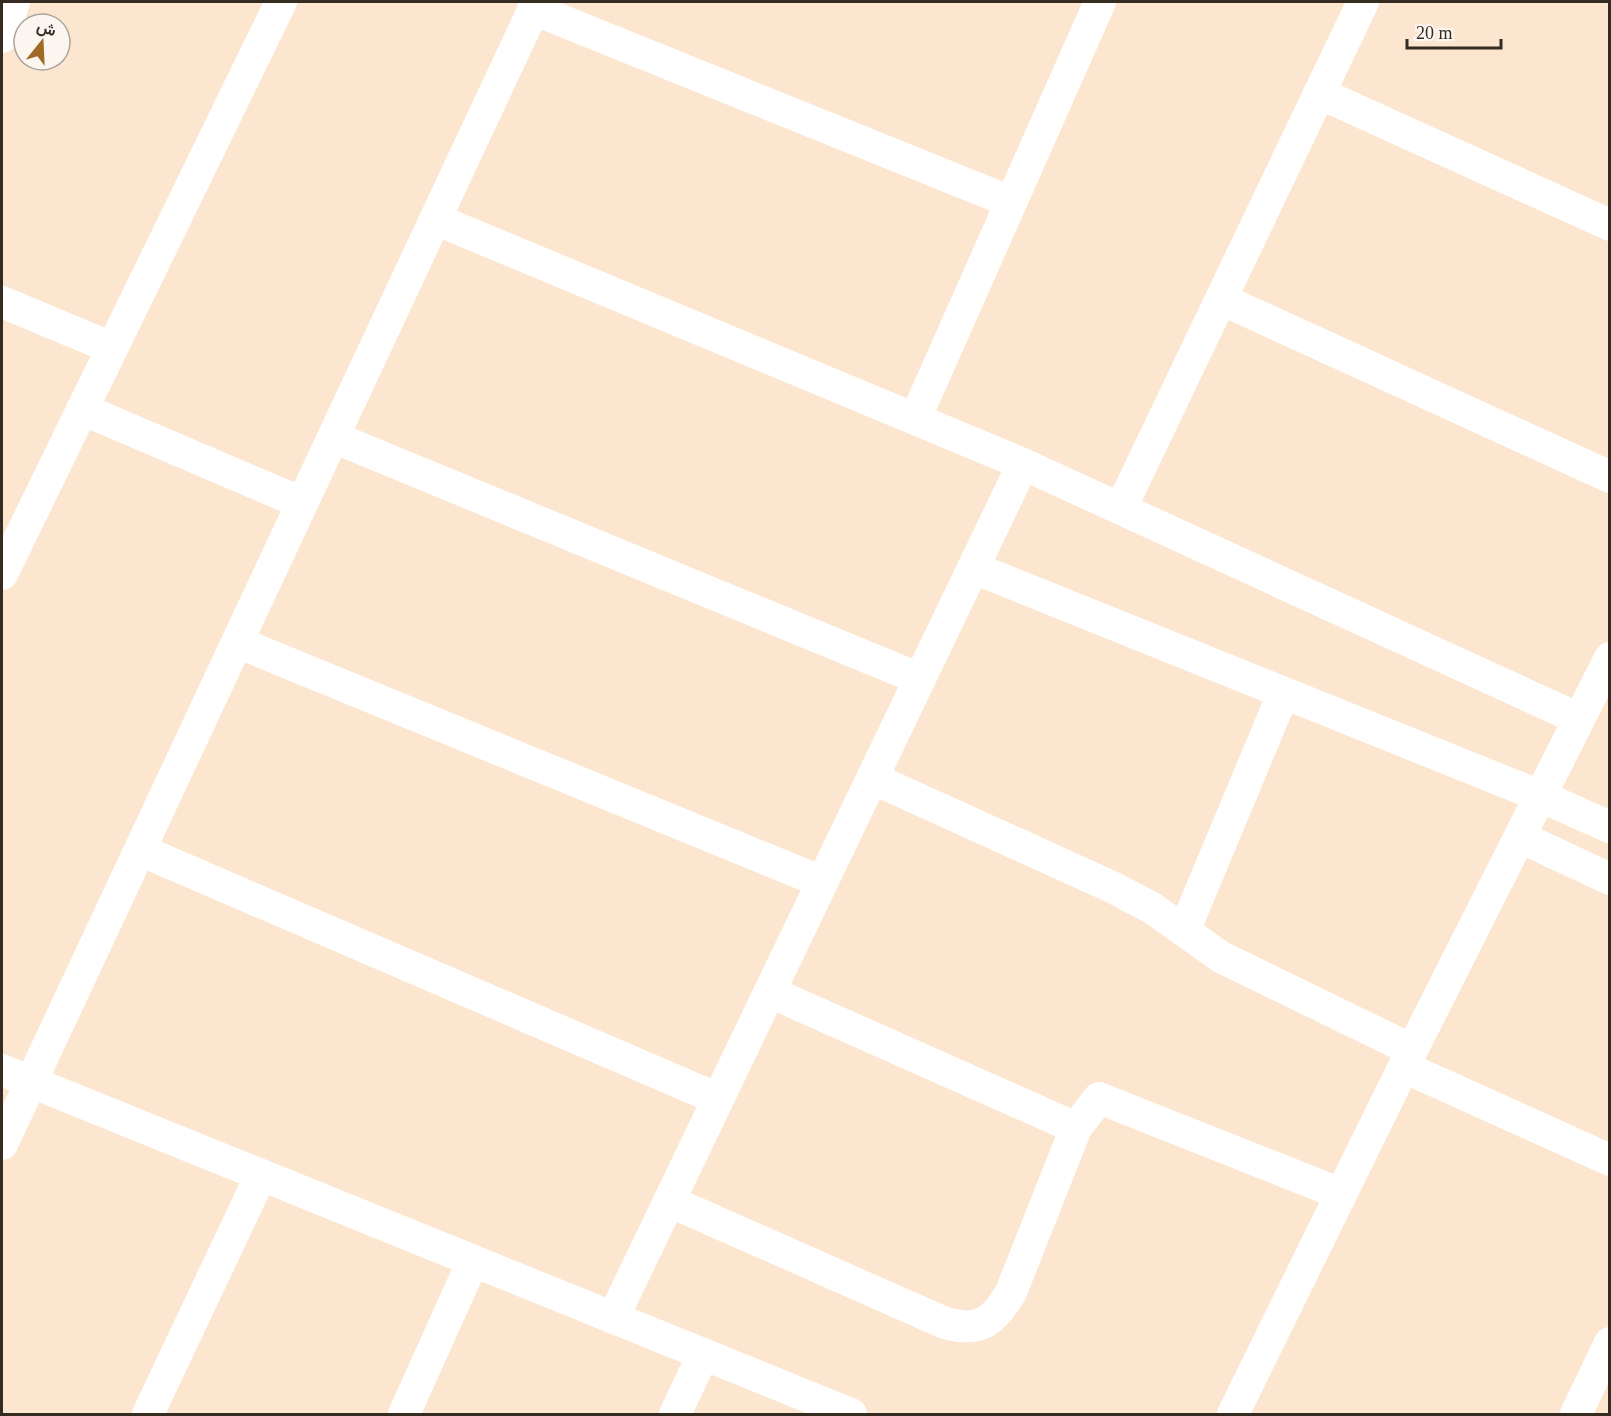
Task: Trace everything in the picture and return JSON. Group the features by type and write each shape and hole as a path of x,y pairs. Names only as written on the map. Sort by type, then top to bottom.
{"street":[{"path":"2,37 14,2"},
{"path":"5,559 82,409 281,2"},
{"path":"915,419 1100,2"},
{"path":"1121,508 1363,2"},
{"path":"2,1144 535,5 1011,202"},
{"path":"1319,93 1610,225"},
{"path":"435,219 1023,464 1579,718"},
{"path":"1221,299 1610,477"},
{"path":"2,302 112,348"},
{"path":"82,409 302,504"},
{"path":"333,437 920,679"},
{"path":"613,1318 1023,464"},
{"path":"974,568 1540,796 1610,827"},
{"path":"237,642 822,882"},
{"path":"1233,1414 1408,1058 1610,658"},
{"path":"1184,931 1283,694"},
{"path":"872,778 1112,887 1152,908 1221,957 1408,1058 1610,1160"},
{"path":"1520,837 1610,879"},
{"path":"140,850 718,1099"},
{"path":"770,992 1076,1128"},
{"path":"2,1070 851,1414"},
{"path":"669,1201 958,1327 980,1325 995,1316 1011,1292 1076,1128 1099,1098 1341,1194"},
{"path":"148,1414 261,1175"},
{"path":"404,1414 473,1261"},
{"path":"1576,1414 1610,1343"},
{"path":"675,1414 703,1355"}]}
